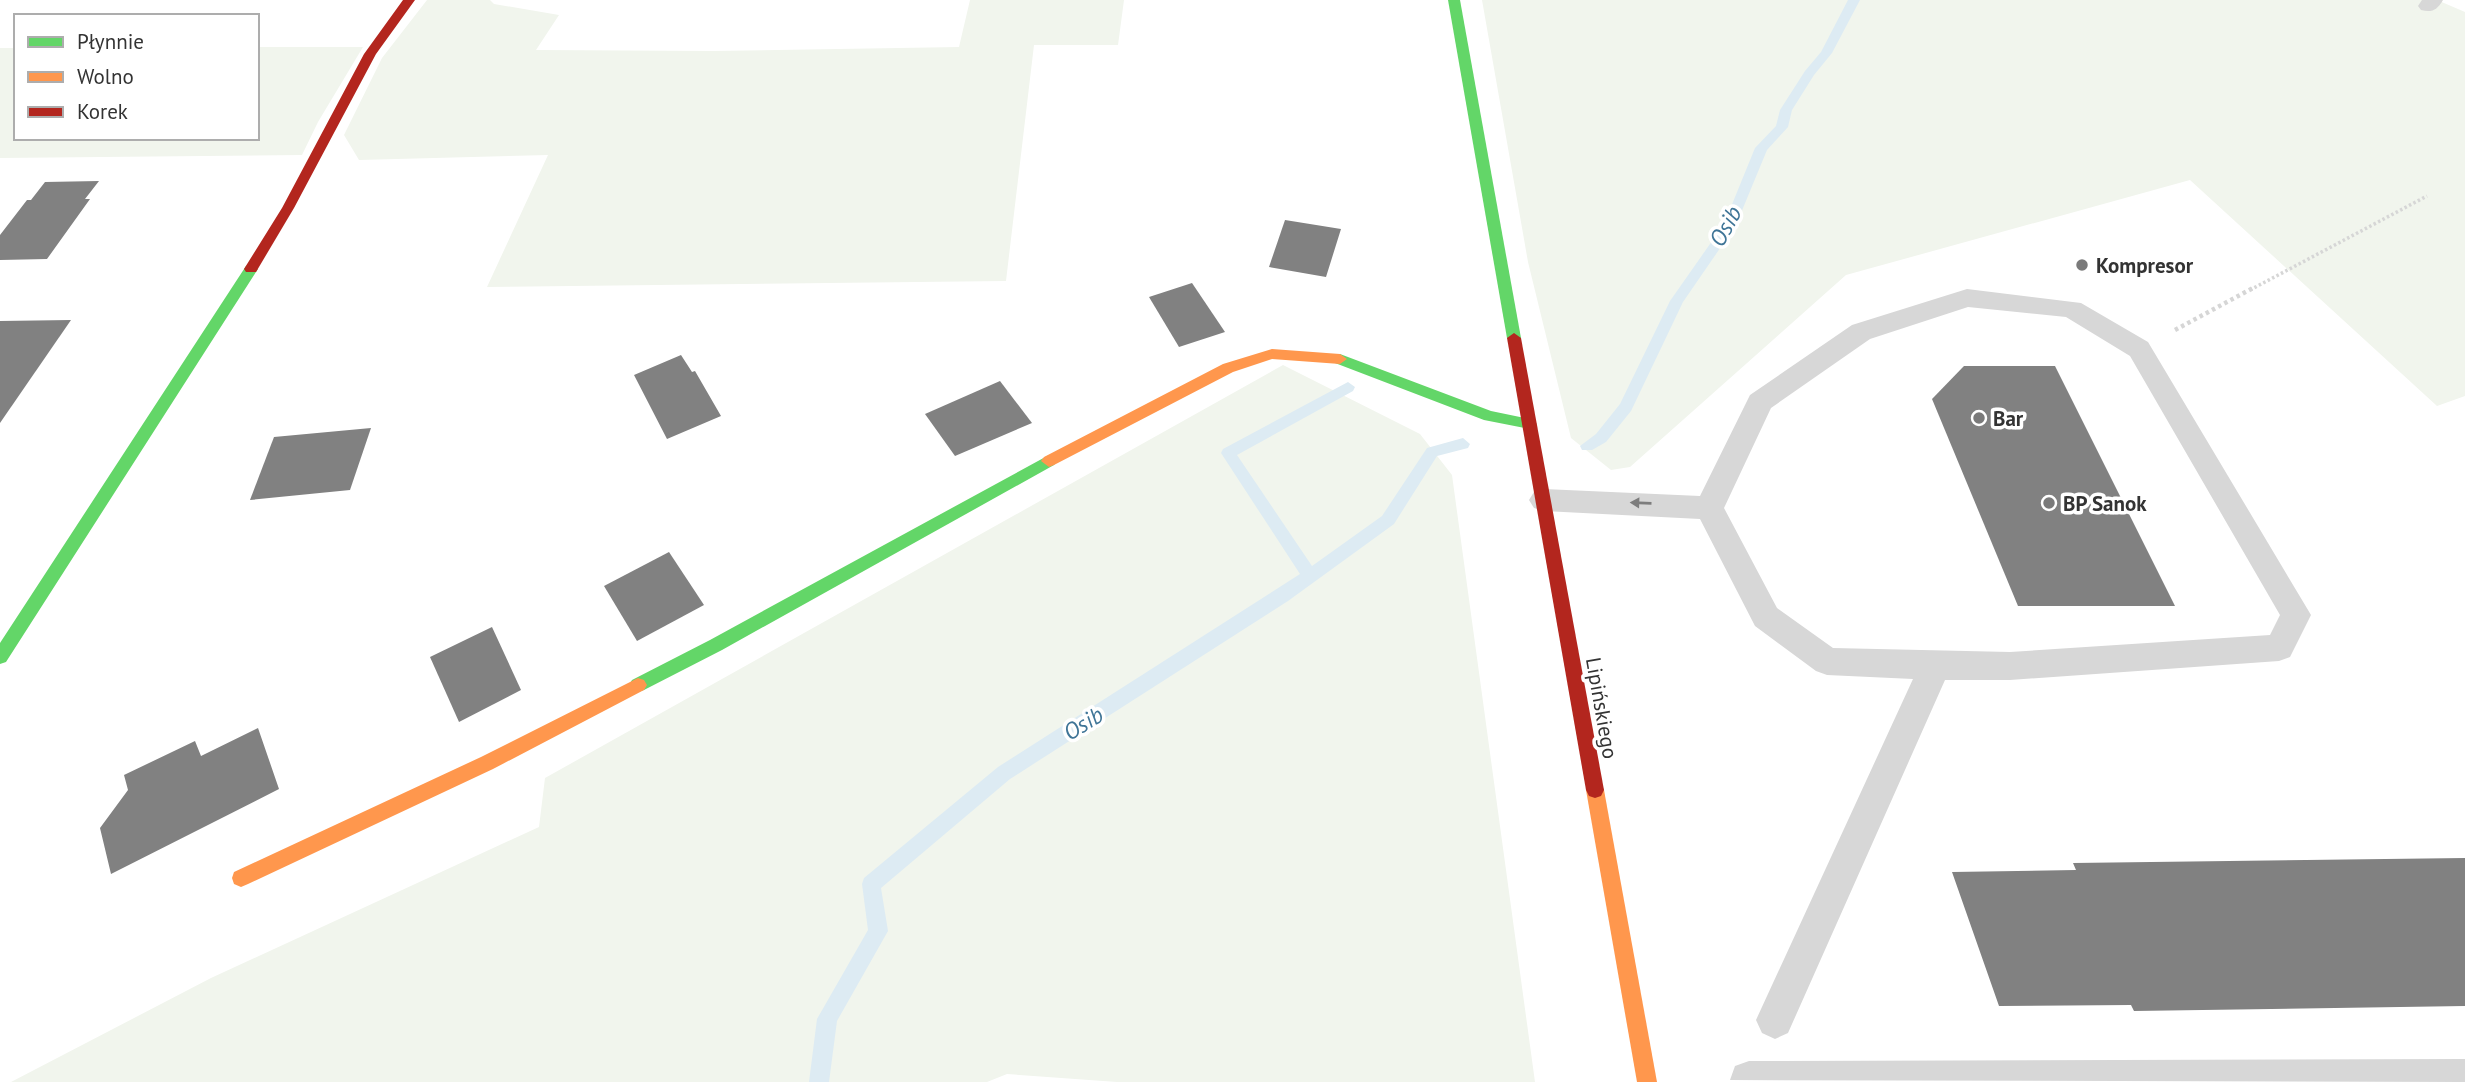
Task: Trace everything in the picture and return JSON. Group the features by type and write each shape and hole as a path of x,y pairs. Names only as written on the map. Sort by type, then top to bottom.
{"street":[{"path":"0,657 171,390 237,293 288,208 370,54 409,0"},
{"name":"Lipińskiego","path":"1454,0 1647,1082"},
{"path":"241,878 499,757 716,645 1054,457 1228,368 1272,354 1337,358 1489,416 1530,424"}],"lane":[{"path":"1967,298 2071,309 2139,349 2296,615 2278,648 2010,666 1827,661 1766,617 1709,508 1760,402 1861,332 1967,298"},
{"path":"1544,500 1709,508"},
{"path":"1775,1020 1935,666"},
{"path":"1749,1080 2465,1078"}],"path":[{"path":"2139,349 2427,196"}],"shaded area":[{"path":"427,0 490,0 494,4 559,15 536,50 713,51 959,47 970,0 1124,0 1118,45 1034,45 1006,281 487,287 548,155 359,160 344,135 382,58"},
{"path":"1482,0 2437,0 2465,12 2465,396 2437,406 2190,180 1846,275 1630,467 1611,470 1571,438 1528,262"},
{"path":"259,47 363,47 318,122 302,155 0,158 0,48 14,48 14,140 259,140"},
{"path":"1283,365 1420,434 1452,475 1535,1082 1117,1082 1007,1074 987,1082 11,1082 211,978 539,827 545,778"}],"building":[{"path":"99,181 85,199 90,199 47,259 0,260 0,235 45,182"},
{"path":"1285,220 1341,229 1326,277 1269,267"},
{"path":"1192,283 1225,332 1179,347 1149,297"},
{"path":"71,320 0,423 0,321"},
{"path":"681,355 692,372 695,371 721,416 667,439 634,375"},
{"name":"BP Sanok","path":"1964,366 2055,366 2175,606 2018,606 1932,399"},
{"path":"1000,381 1032,423 955,456 925,414"},
{"path":"371,428 350,490 250,500 274,437"},
{"path":"669,552 704,605 637,641 604,586"},
{"path":"492,627 521,690 459,722 430,657"},
{"path":"258,728 279,789 111,874 100,828 128,790 124,775 195,741 201,756"},
{"path":"2465,858 2465,1006 2134,1011 2131,1005 1999,1006 1952,872 2076,870 2073,863"}],"waterway":[{"name":"Osib","path":"1587,446 1601,438 1626,407 1677,301 1730,225 1761,148 1782,127 1786,110 1809,73 1826,53 1854,0"},
{"path":"1310,576 1228,453 1348,387"},
{"name":"Osib","path":"1310,576 1388,520 1432,452 1463,444"},
{"name":"Osib","path":"819,1082 827,1019 878,931 871,884 1004,773 1310,576"}],"traffic: fast":[{"path":"1454,0 1514,338"},
{"path":"0,657 251,269"},
{"path":"1340,359 1489,416 1530,424"},
{"path":"638,685 716,645 1049,461"}],"traffic: slow":[{"path":"1049,461 1228,368 1272,354 1340,359"},
{"path":"241,878 487,763 638,685"},
{"path":"1595,790 1647,1082"}],"traffic: jam":[{"path":"251,269 288,208 370,54 409,0"},
{"path":"1514,338 1595,790"}],"place":[{"name":"Kompresor","path":"2082,265"},
{"name":"Bar","path":"1979,418"},
{"name":"BP Sanok","path":"2049,503"}]}
